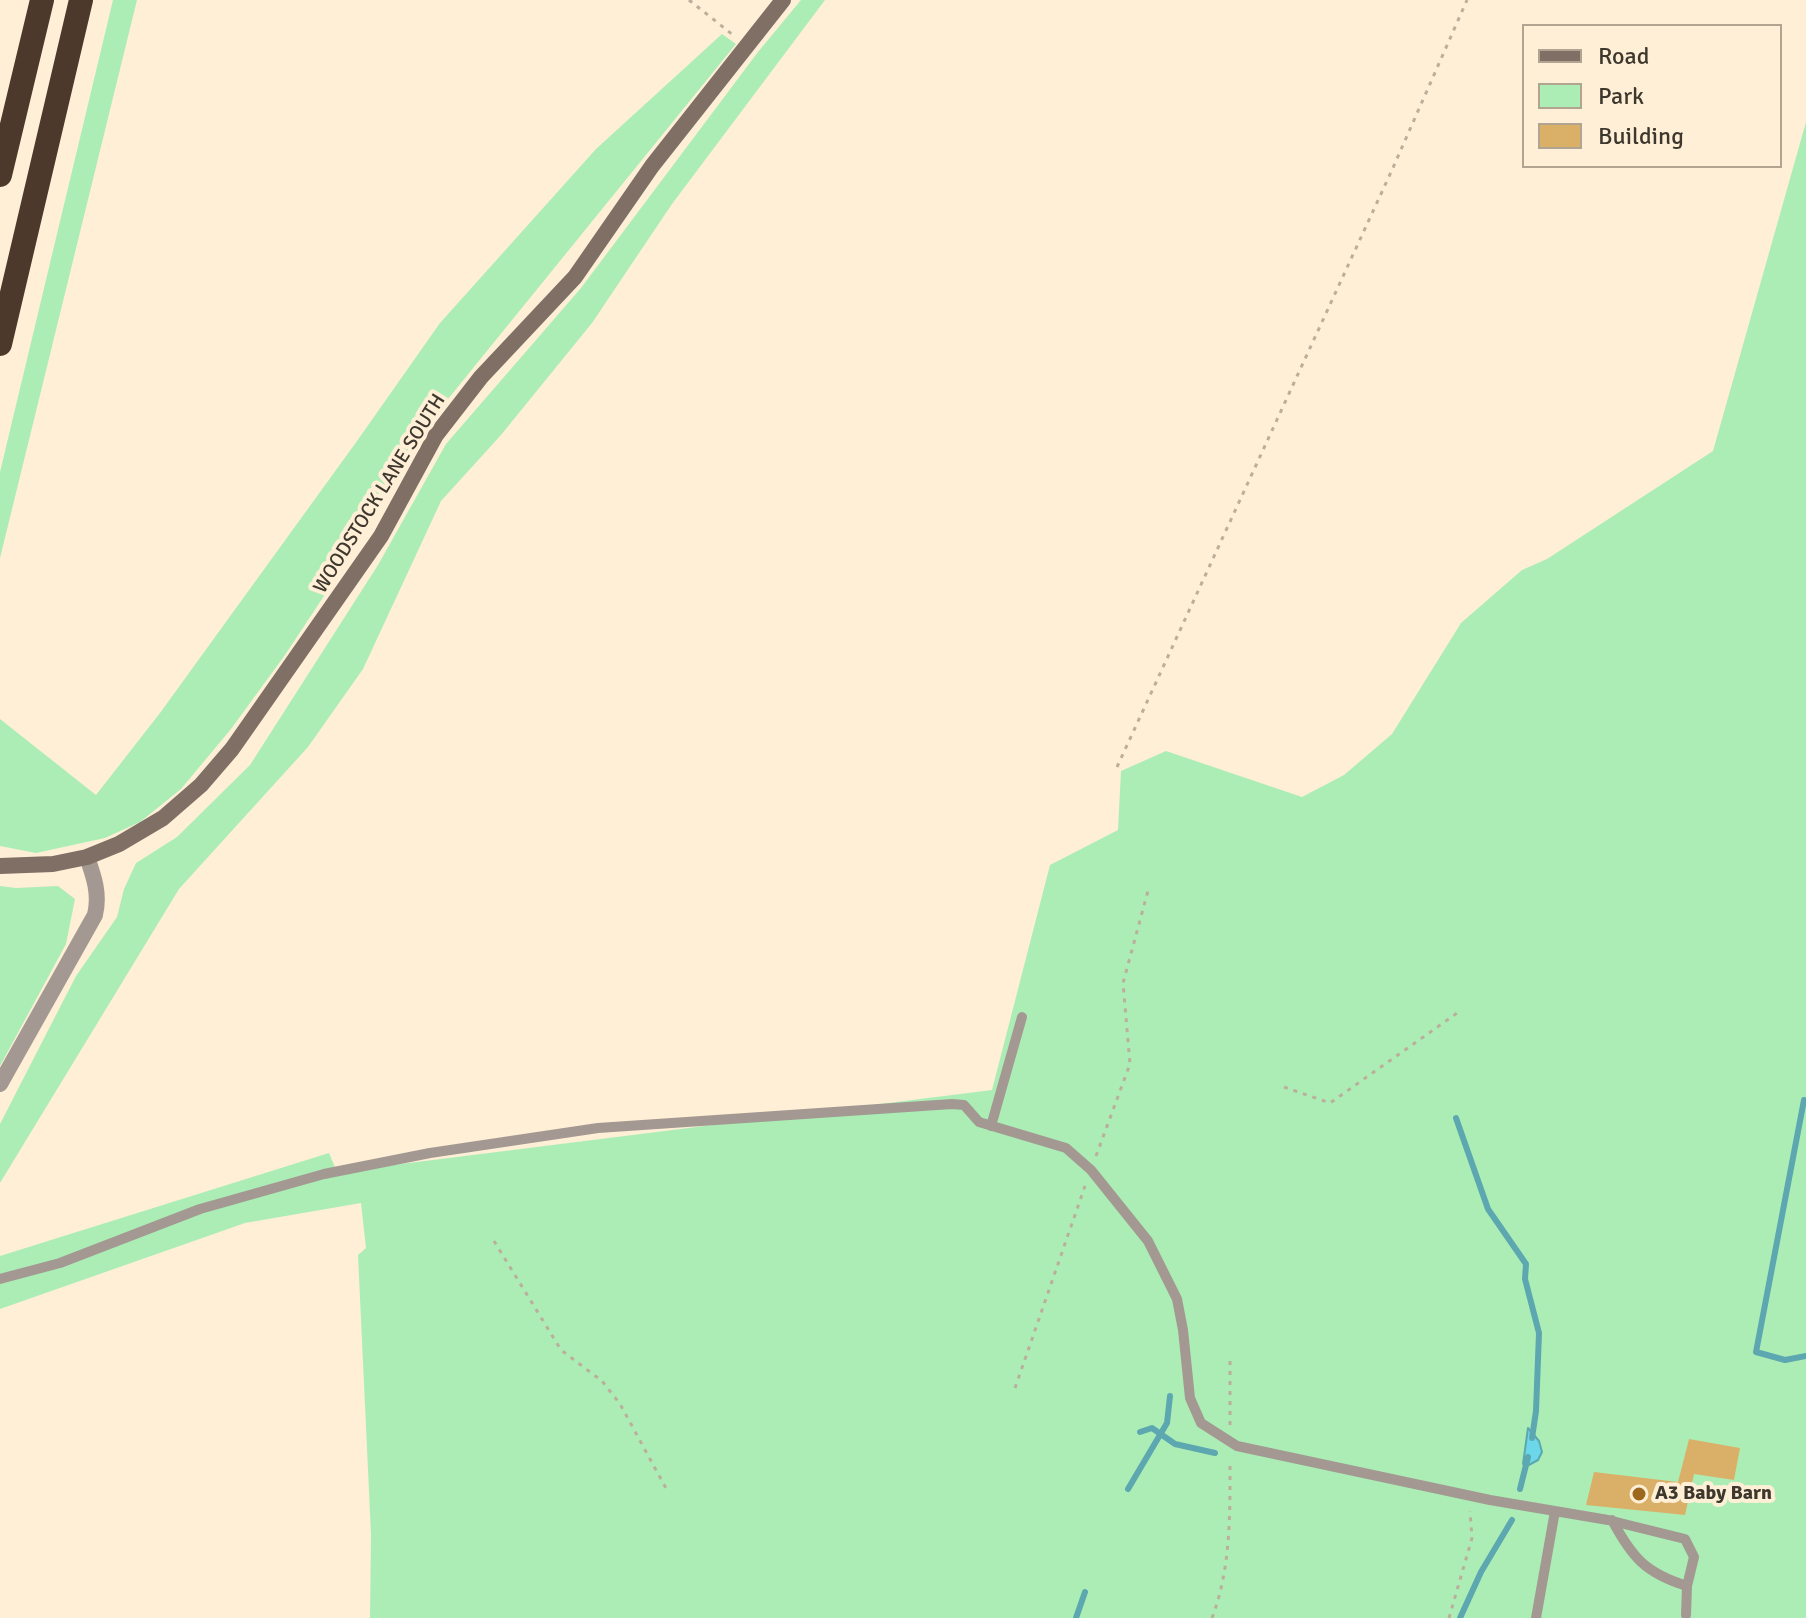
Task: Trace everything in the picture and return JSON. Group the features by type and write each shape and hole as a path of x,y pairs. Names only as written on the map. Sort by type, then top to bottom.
{"highway":[{"path":"0,175 42,0"},
{"path":"0,344 81,0"}],"street":[{"name":"WOODSTOCK LANE SOUTH","path":"0,866 53,864 87,857 119,844 163,818 201,785 232,749 381,536 436,435 481,377 575,277 652,166 783,0"},
{"path":"0,1084 95,915 98,901 87,857"}],"lane":[{"path":"991,1126 1022,1017"},
{"path":"0,1279 60,1263 200,1209 324,1174 445,1151 598,1128 964,1105 979,1122 1066,1148 1091,1170 1148,1241 1177,1299 1190,1398 1201,1423 1237,1446 1469,1496 1612,1520 1685,1539 1694,1557 1687,1586 1686,1615"},
{"path":"1536,1618 1555,1511"},
{"path":"1612,1520 1627,1548 1643,1566 1667,1580 1687,1586"}],"path":[{"path":"689,0 729,33 747,43"},
{"path":"1117,767 1467,0"},
{"path":"1015,1388 1130,1064 1123,983 1149,887"},
{"path":"1284,1087 1330,1103 1460,1011"},
{"path":"494,1241 561,1350 602,1381 620,1404 668,1492"},
{"path":"1230,1358 1230,1435"},
{"path":"1212,1618 1222,1590 1229,1533 1230,1451"},
{"path":"1449,1618 1472,1538 1469,1496"}],"green space":[{"path":"113,0 137,0 0,558 0,472"},
{"path":"801,0 825,0 672,204 592,323 501,435 441,501 363,669 308,747 179,889 0,1183 0,1124 76,976 117,917 124,889 136,863 177,837 250,765 378,565 446,444 581,288 758,52"},
{"path":"722,34 736,44 422,431 351,555 285,655 231,729 181,789 140,822 105,838 36,853 0,846 0,719 96,795 160,713 440,323 596,149"},
{"path":"1806,122 1806,1618 370,1618 371,1534 358,1255 366,1248 361,1203 245,1223 0,1309 0,1256 329,1153 337,1172 992,1090 1050,865 1118,830 1121,771 1166,751 1302,797 1344,775 1392,734 1461,623 1522,570 1547,559 1713,451"},
{"path":"0,886 58,886 75,899 66,944 0,1066"}],"water":[{"path":"1528,1428 1539,1441 1542,1452 1538,1460 1527,1466 1523,1464"}],"building":[{"name":"A3 Baby Barn","path":"1689,1439 1740,1448 1734,1480 1694,1474 1685,1515 1586,1505 1594,1472 1678,1482"}],"waterway":[{"path":"1804,1100 1756,1352 1785,1360 1806,1356"},
{"path":"1456,1118 1488,1209 1526,1264 1525,1279 1539,1333 1532,1438"},
{"path":"1128,1489 1167,1423 1170,1396"},
{"path":"1140,1432 1152,1428 1175,1444 1215,1453"},
{"path":"1520,1489 1528,1457"},
{"path":"1460,1618 1481,1572 1512,1520"},
{"path":"1076,1618 1085,1592"}],"place":[{"name":"A3 Baby Barn","path":"1639,1494"}]}
